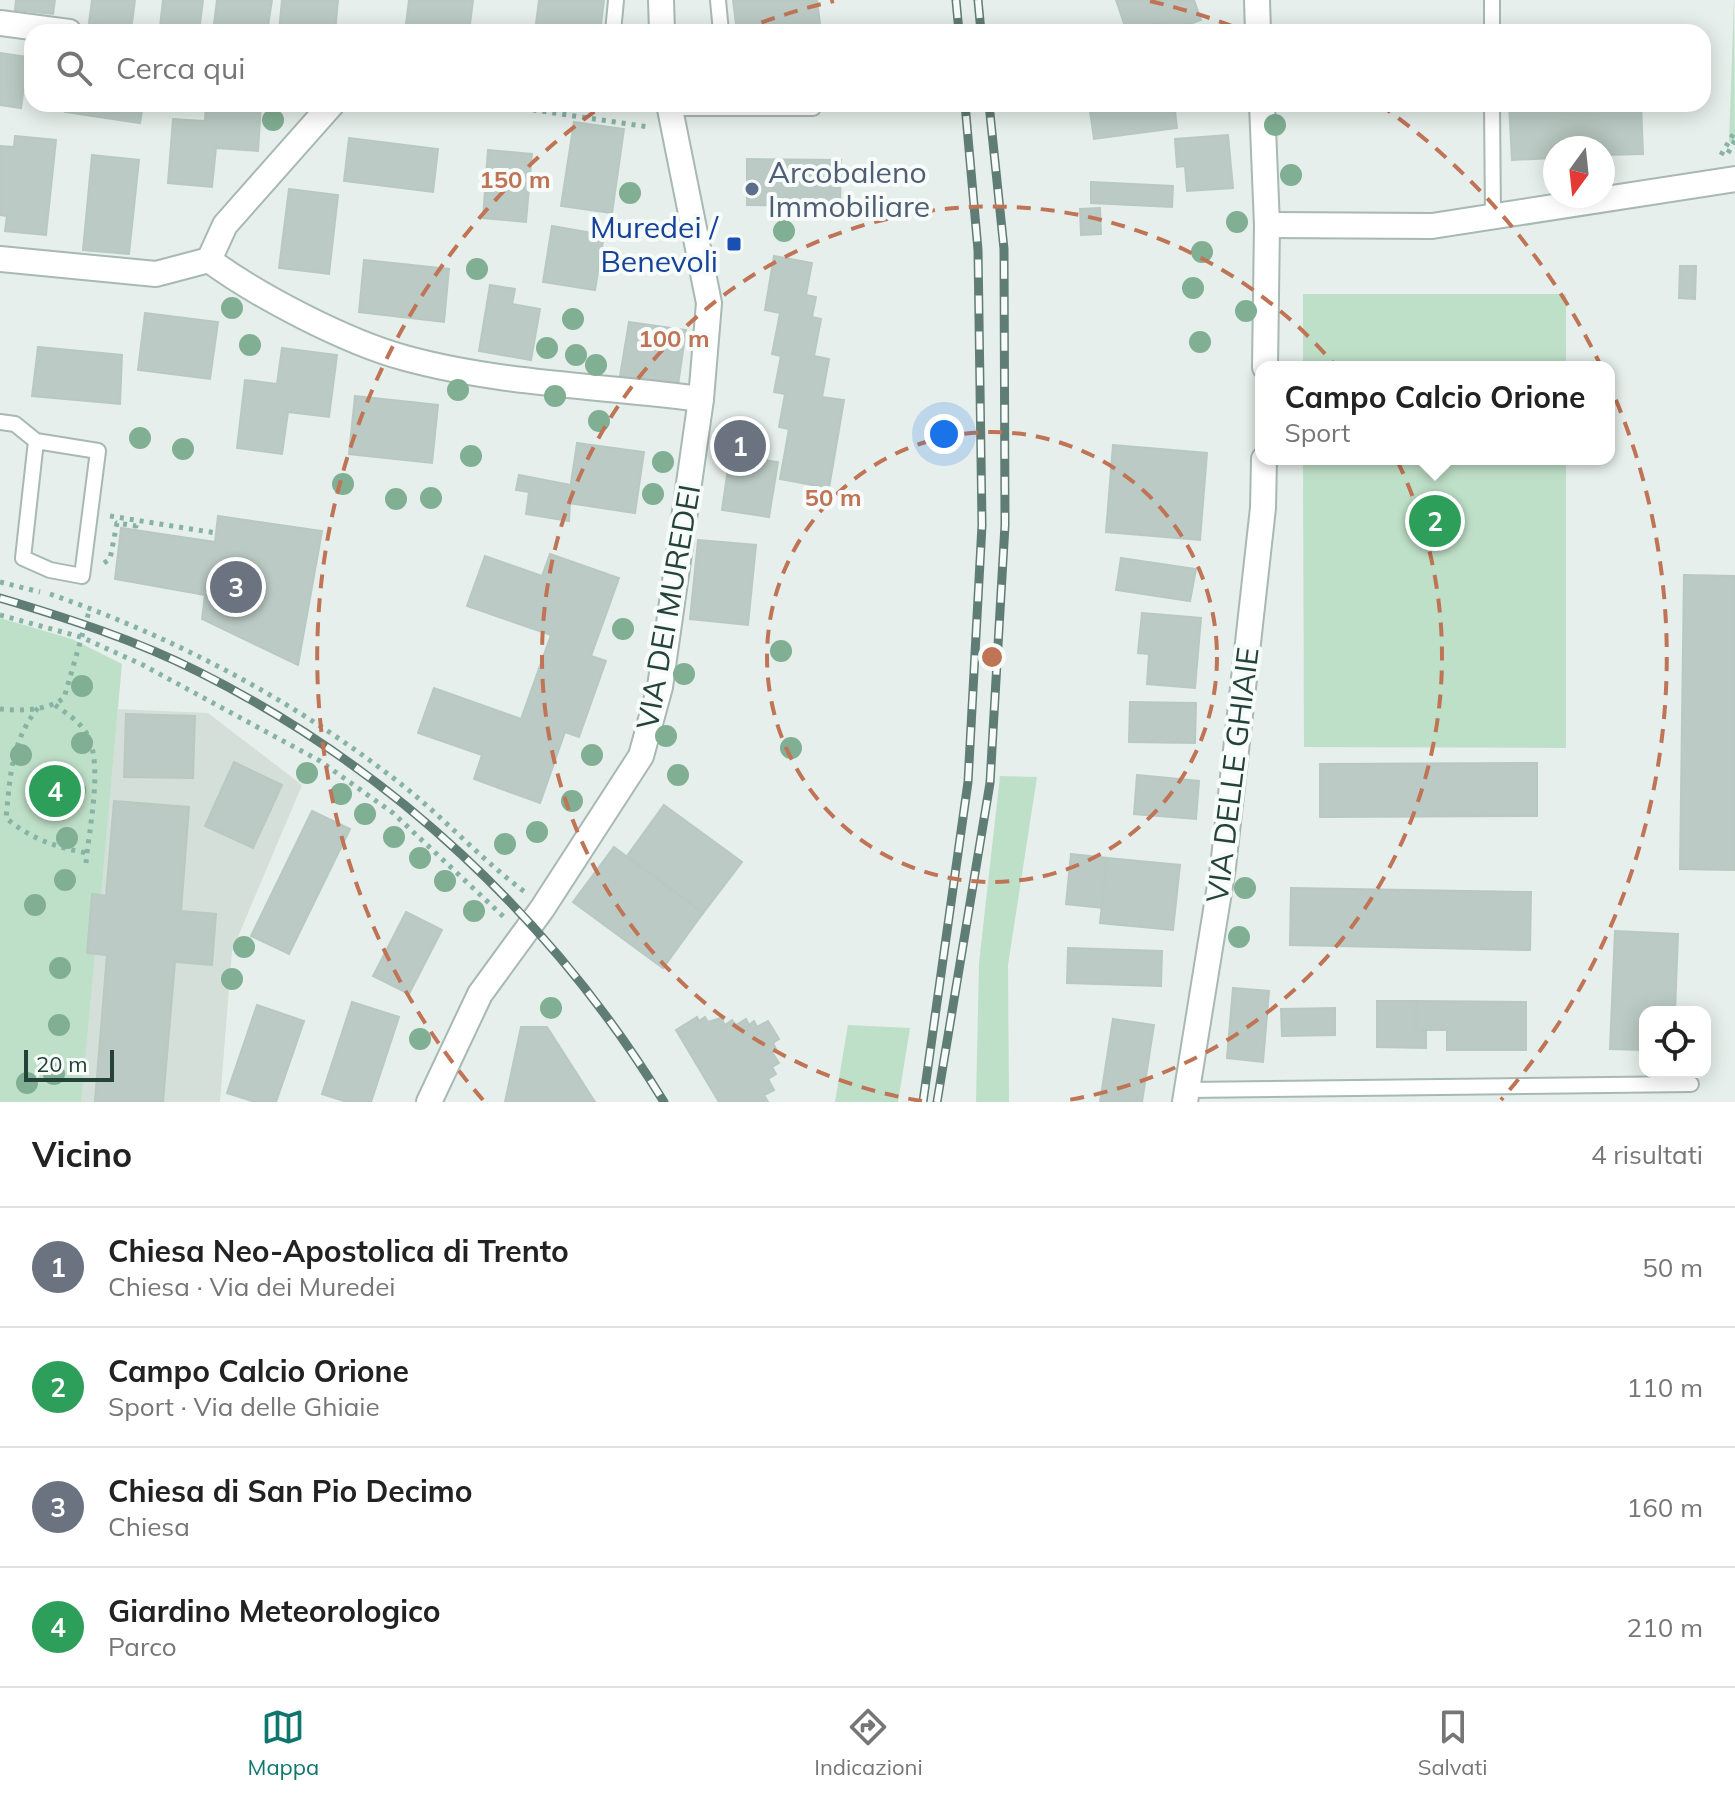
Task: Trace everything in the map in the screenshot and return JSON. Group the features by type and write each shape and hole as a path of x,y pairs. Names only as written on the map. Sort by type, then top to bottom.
{"street":[{"path":"661,0 662,24"},
{"path":"1257,0 1258,24"},
{"path":"0,23 24,26"},
{"path":"209,260 225,225 325,112"},
{"name":"VIA DEI MUREDEI","path":"429,1102 480,994 542,909 641,756 660,687 701,399 709,303 670,112"},
{"path":"1262,112 1267,225 1265,361"},
{"path":"1267,225 1432,226 1493,218 1726,171"},
{"path":"0,259 156,274 209,260"},
{"path":"209,260 241,284 327,326 403,358 460,370 701,399"},
{"name":"VIA DELLE GHIAIE","path":"1186,1096 1223,867 1263,508 1264,465"}],"lane":[{"path":"614,24 616,0"},
{"path":"718,0 720,24"},
{"path":"1492,0 1492,24"},
{"path":"1492,112 1493,218"},
{"path":"0,422 15,424 36,441 98,451 82,576 50,570 23,558 36,441"},
{"name":"VIA DELLE GHIAIE","path":"1186,1096 1691,1084"}],"path":[{"path":"549,112 654,127"},
{"path":"1726,171 1735,131"},
{"path":"114,516 216,533"},
{"path":"110,559 117,523 136,526 137,520"},
{"path":"0,582 90,608 157,635 252,682 343,741 407,789 529,895"},
{"path":"0,709 38,708 55,705 64,698 90,608"},
{"path":"0,615 81,637 234,711 320,761 393,813 511,925"},
{"path":"55,705 77,722 88,737 95,776 86,863"},
{"path":"38,708 23,726 12,759 6,818 25,834 54,847 87,853"}],"shaded area":[{"path":"118,709 208,713 302,785 232,951 220,1102 0,1102 103,865"}],"green space":[{"path":"1734,0 1735,141 1729,142"},
{"path":"1303,294 1566,294 1566,361 1303,361"},
{"path":"1303,465 1566,465 1566,748 1304,747"},
{"path":"0,618 72,639 122,664 101,895 92,895 87,953 95,954 81,1102 0,1102"},
{"path":"1000,776 1037,777 1008,965 1009,1102 976,1102 979,963"},
{"path":"848,1025 910,1028 898,1102 835,1102"}],"building":[{"path":"16,0 55,0 53,14 15,10"},
{"path":"92,0 135,0 132,24 89,23"},
{"path":"163,0 203,0 200,24 160,24"},
{"path":"217,0 272,0 268,24 214,24"},
{"path":"282,0 338,0 336,24 280,24"},
{"path":"409,0 473,0 470,24 406,24"},
{"path":"539,0 604,0 601,24 536,24"},
{"path":"733,0 817,0 820,24 736,24"},
{"path":"1116,0 1194,0 1201,20 1190,24 1124,24"},
{"path":"0,53 24,56 21,108 0,105"},
{"path":"65,112 142,112 140,123"},
{"path":"206,112 260,112 258,151 216,148 212,187 168,183 173,119 205,121"},
{"path":"1090,112 1175,112 1177,128 1094,139"},
{"path":"1509,112 1641,112 1643,154 1615,155 1615,136 1543,136 1543,159 1512,160"},
{"path":"574,122 624,129 612,213 561,206"},
{"path":"1228,135 1233,188 1187,191 1185,166 1177,167 1175,139"},
{"path":"15,136 56,140 46,235 5,231 7,216 0,215 0,146 14,147"},
{"path":"349,138 438,149 433,192 344,181"},
{"path":"488,150 532,154 526,222 483,218"},
{"path":"92,155 139,160 129,254 83,250"},
{"path":"747,159 841,160 840,206 747,205"},
{"path":"1091,182 1173,186 1172,207 1091,203"},
{"path":"289,189 338,195 329,274 279,268"},
{"path":"1100,208 1101,234 1081,235 1080,209"},
{"path":"552,226 604,235 595,290 543,282"},
{"path":"774,256 812,263 806,295 816,297 812,317 821,319 814,356 829,359 822,397 844,400 829,488 780,479 789,429 779,427 785,394 774,392 781,356 772,354 780,313 765,310"},
{"path":"364,260 449,269 444,322 359,312"},
{"path":"1680,266 1696,266 1695,299 1679,298"},
{"path":"490,285 515,289 512,304 540,309 531,360 479,351"},
{"path":"145,313 218,322 210,379 138,370"},
{"path":"629,322 686,330 678,385 620,376"},
{"path":"38,347 122,355 120,404 32,396"},
{"path":"282,348 337,355 329,417 288,412 282,454 237,448 245,380 277,384"},
{"path":"355,396 438,405 432,463 349,454"},
{"path":"577,443 644,452 635,513 568,503"},
{"path":"1113,445 1207,453 1200,540 1106,532"},
{"path":"730,455 778,462 769,517 722,510"},
{"path":"519,475 571,485 569,521 526,514 529,492 516,490"},
{"path":"218,516 322,531 298,665 202,619 205,595 115,579 121,528 215,542"},
{"path":"698,540 756,545 748,625 690,619"},
{"path":"550,554 619,578 591,656 606,661 579,737 565,732 540,803 474,779 482,755 418,733 434,688 521,719 551,635 467,606 485,556 542,576"},
{"path":"1121,558 1196,569 1190,601 1116,590"},
{"path":"1684,575 1735,576 1735,870 1680,869"},
{"path":"1142,613 1201,618 1195,688 1147,684 1149,654 1138,653"},
{"path":"1130,702 1196,703 1195,743 1129,742"},
{"path":"126,714 195,716 193,778 124,777"},
{"path":"234,762 282,785 253,848 205,826"},
{"path":"1537,763 1537,816 1320,817 1320,764"},
{"path":"1137,775 1199,781 1196,819 1134,814"},
{"path":"114,801 189,807 181,911 216,914 212,965 175,962 163,1102 95,1101 107,955 87,953 92,894 106,896"},
{"path":"664,805 742,862 703,913 627,856"},
{"path":"312,811 350,829 289,954 251,936"},
{"path":"614,847 703,913 663,968 573,902"},
{"path":"1071,854 1107,858 1102,908 1066,904"},
{"path":"1107,858 1180,865 1173,930 1100,923"},
{"path":"1291,888 1531,892 1530,950 1290,945"},
{"path":"406,912 442,930 409,994 373,976"},
{"path":"1615,931 1678,934 1675,1006 1639,1006 1639,1050 1610,1049"},
{"path":"1068,948 1162,951 1161,986 1067,983"},
{"path":"1233,988 1269,991 1263,1062 1227,1058"},
{"path":"1377,1001 1417,1001 1416,1030 1426,1031 1426,1048 1377,1047"},
{"path":"1417,1001 1526,1002 1526,1050 1447,1050 1447,1030 1416,1030"},
{"path":"352,1002 399,1017 371,1102 347,1102 322,1094"},
{"path":"257,1005 304,1021 276,1102 255,1102 227,1093"},
{"path":"1335,1008 1335,1035 1282,1036 1281,1009"},
{"path":"697,1017 699,1021 705,1017 708,1022 721,1018 725,1025 732,1020 736,1025 746,1019 749,1025 754,1021 757,1027 768,1021 779,1039 773,1043 776,1049 772,1052 779,1063 772,1067 776,1074 768,1079 774,1090 764,1095 768,1102 719,1102 676,1030"},
{"path":"1113,1019 1154,1025 1142,1102 1100,1102"},
{"path":"521,1027 547,1027 595,1102 505,1102"}],"railway":[{"path":"956,0 958,24"},
{"path":"978,0 980,24"},
{"path":"923,1102 968,782 982,525 978,250 966,112"},
{"path":"937,1102 990,783 1005,525 1004,249 990,112"},
{"path":"0,598 126,640 199,672 270,711 337,754 401,802 462,854 571,971 620,1035 664,1102"}],"place":[{"name":"Arcobaleno Immobiliare","path":"752,189"},
{"name":"Muredei / Benevoli","path":"734,244"},
{"name":"Chiesa Neo-Apostolica di Trento","path":"740,446"},
{"name":"Campo Calcio Orione","path":"1435,521"},
{"name":"Chiesa di San Pio Decimo","path":"236,587"},
{"name":"Giardino Meteorologico","path":"55,791"}]}
